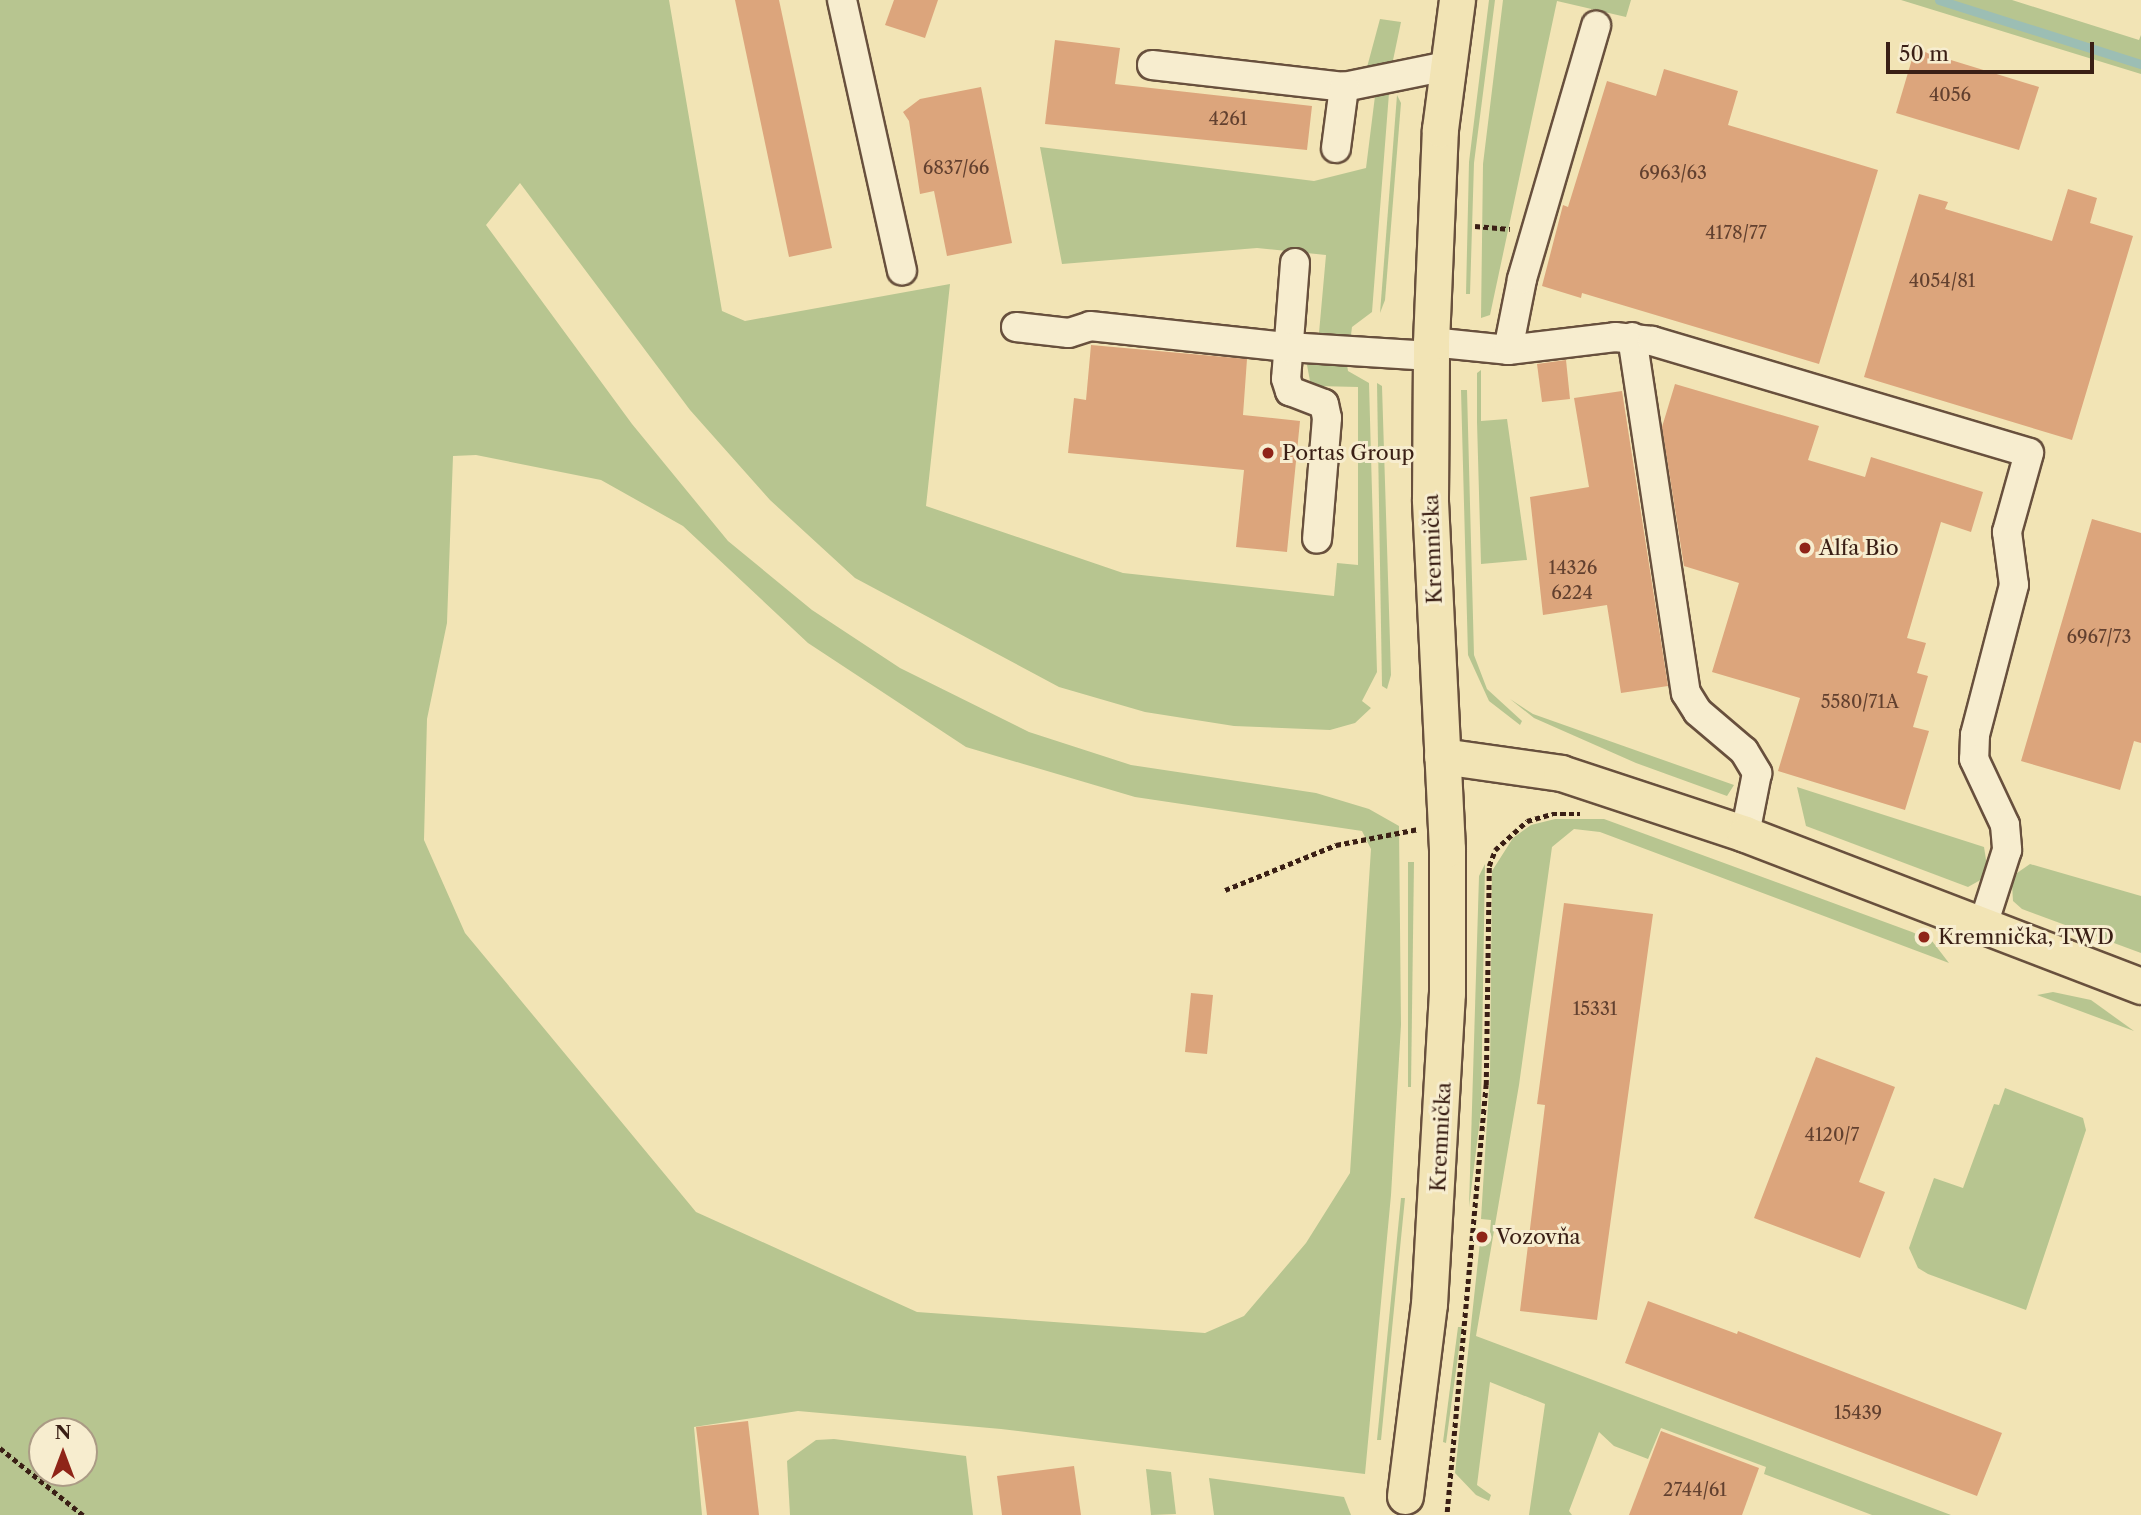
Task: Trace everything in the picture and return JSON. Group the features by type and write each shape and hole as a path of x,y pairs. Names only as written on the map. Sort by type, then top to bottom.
{"main road":[{"name":"Kremnička","path":"1403,1505 1429,1304 1441,1149 1447,993 1445,821 1430,499 1431,349 1447,66 1457,0"},
{"path":"1442,757 1561,773 1745,834 2141,986"}],"lane":[{"path":"842,0 902,270"},
{"path":"1512,349 1522,279 1596,26"},
{"path":"1152,65 1344,87 1447,66"},
{"path":"1336,148 1344,87"},
{"path":"1295,262 1288,347 1290,391 1315,397 1324,404 1327,418 1317,539"},
{"path":"1016,327 1069,332 1090,326 1288,347 1512,349 1632,337 2029,453 2007,532 2014,585 1975,735 1974,759 2005,825 2007,850 1983,925"},
{"path":"1632,337 1686,693 1698,712 1744,751 1757,773 1745,834"}],"path":[{"path":"1447,1512 1486,1085 1489,866 1495,850 1527,821 1552,814 1590,813"},
{"path":"1225,890 1336,845 1445,821"},
{"path":"0,1448 83,1515"}],"green space":[{"path":"0,0 669,0 722,311 745,321 950,284 926,506 1123,573 1334,596 1337,563 1358,565 1358,387 1317,386 1310,381 1307,365 1313,359 1347,365 1348,371 1369,383 1377,672 1362,701 1371,708 1355,723 1330,730 1234,726 1145,712 1059,687 855,578 770,500 690,410 520,183 486,225 632,424 728,541 812,610 900,668 1029,732 1131,765 1316,793 1369,809 1399,826 1401,1025 1391,1195 1365,1474 1001,1429 798,1411 694,1427 702,1515 0,1515","holes":["476,455 601,480 683,526 808,643 966,747 1135,797 1362,831 1371,849 1350,1173 1306,1243 1244,1316 1205,1333 917,1312 696,1212 465,933 424,840 427,719 447,623 453,456"]},
{"path":"1489,0 1495,0 1474,163 1470,294 1466,294 1469,162"},
{"path":"1503,0 1631,0 1626,17 1557,1 1490,315 1481,318 1483,164"},
{"path":"1901,0 2012,0 2139,40 2141,35 2141,74"},
{"path":"1380,19 1401,22 1392,65 1366,71"},
{"path":"1389,93 1372,312 1352,327 1351,335 1319,333 1326,255 1257,248 1062,264 1040,147 1314,181 1366,168 1375,96"},
{"path":"1397,95 1401,103 1385,300 1380,313"},
{"path":"1481,370 1481,421 1507,419 1527,560 1481,564 1477,373"},
{"path":"1377,383 1382,386 1391,675 1387,689 1382,686"},
{"path":"1461,390 1467,390 1474,655 1487,689 1522,721 1520,725 1489,701 1468,655"},
{"path":"1510,699 1533,714 1734,785 1727,796 1636,763 1534,718"},
{"path":"1797,787 1984,847 1987,866 1984,878 1968,887 1806,826"},
{"path":"1555,819 1604,819 1912,932 1932,941 1949,963 1600,832 1574,829 1552,847 1519,1085 1476,1336 1951,1515 1872,1515 1764,1474 1766,1467 1661,1428 1648,1459 1614,1446 1599,1432 1569,1511 1572,1515 1529,1515 1545,1404 1490,1382 1477,1485 1491,1495 1489,1501 1476,1495 1455,1473 1480,1242 1489,1242 1491,1220 1481,1219 1490,1073 1492,871 1513,838 1531,825"},
{"path":"1408,862 1414,862 1411,1087 1408,1087"},
{"path":"1485,864 1481,1111 1469,1207 1479,876"},
{"path":"2030,864 2141,896 2141,953 2022,909 2013,901 2012,884 2017,873"},
{"path":"2053,992 2091,1000 2134,1031 2037,995"},
{"path":"2005,1088 2083,1118 2086,1130 2026,1310 1928,1274 1918,1268 1909,1248 1934,1178 1963,1188 1994,1104 1999,1105"},
{"path":"1401,1198 1405,1198 1381,1440 1377,1440"},
{"path":"1458,1327 1462,1327 1446,1443 1443,1442"},
{"path":"834,1439 966,1456 973,1515 790,1515 787,1461 816,1440"},
{"path":"1146,1469 1171,1472 1176,1514 1151,1515"},
{"path":"1209,1478 1344,1497 1351,1515 1214,1515"}],"building":[{"path":"735,0 779,0 832,248 789,257"},
{"path":"894,0 938,0 925,38 885,25"},
{"path":"1055,40 1120,48 1115,84 1312,106 1307,150 1045,124"},
{"path":"1915,49 2039,87 2019,150 1896,113"},
{"path":"1664,69 1738,91 1728,125 1878,170 1819,364 1582,293 1581,298 1542,286 1563,205 1568,207 1607,81 1656,96"},
{"path":"981,87 1012,243 947,256 934,191 920,194 909,121 903,112 920,99"},
{"path":"2068,189 2097,198 2090,223 2133,236 2072,440 1864,377 1919,194 1948,202 1945,209 2052,241"},
{"path":"1091,345 1247,359 1243,415 1300,421 1287,552 1236,547 1244,470 1068,453 1074,398 1086,400"},
{"path":"1566,360 1570,399 1542,402 1537,364"},
{"path":"1675,384 1819,426 1808,460 1865,477 1871,457 1983,492 1971,532 1941,522 1907,638 1926,643 1917,673 1928,676 1913,727 1929,731 1905,810 1778,771 1800,698 1712,672 1739,583 1684,566 1662,427"},
{"path":"1622,391 1668,686 1621,693 1607,605 1543,615 1530,497 1589,487 1574,398"},
{"path":"2092,519 2141,533 2141,743 2134,741 2120,790 2021,761"},
{"path":"1564,903 1653,914 1597,1320 1520,1311 1545,1105 1537,1104"},
{"path":"1191,993 1213,995 1207,1054 1185,1052"},
{"path":"1816,1057 1895,1087 1859,1182 1885,1192 1860,1258 1754,1218"},
{"path":"1648,1301 1737,1334 1738,1331 2002,1433 1977,1496 1625,1363"},
{"path":"748,1421 759,1515 707,1515 696,1427"},
{"path":"1661,1431 1759,1468 1742,1515 1629,1515"},
{"path":"1074,1466 1081,1515 1002,1515 997,1476"}],"waterway":[{"path":"1939,0 2141,64"}],"place":[{"name":"Portas Group","path":"1268,453"},
{"name":"Alfa Bio","path":"1805,548"},
{"name":"Kremnička, TWD","path":"1924,937"},
{"name":"Vozovňa","path":"1482,1237"}]}
